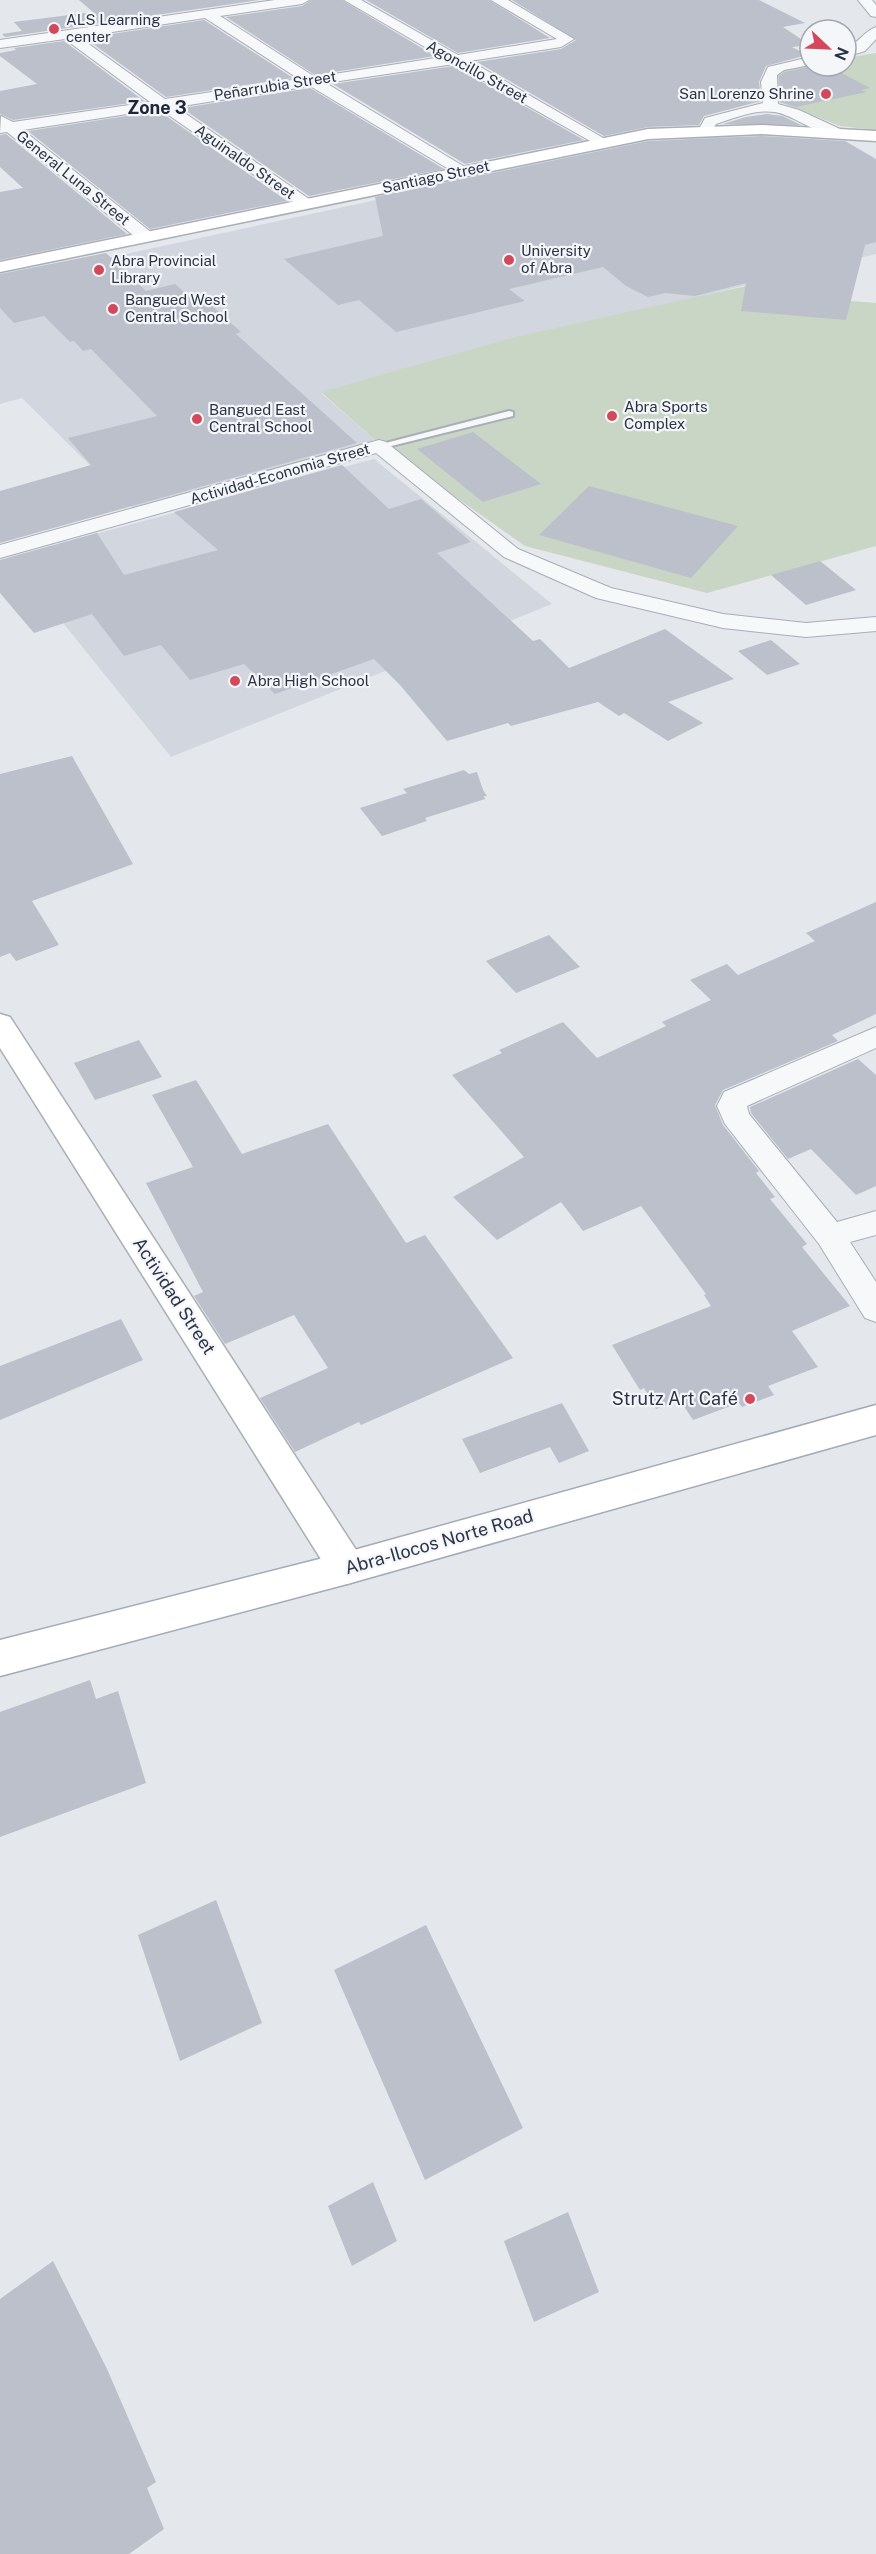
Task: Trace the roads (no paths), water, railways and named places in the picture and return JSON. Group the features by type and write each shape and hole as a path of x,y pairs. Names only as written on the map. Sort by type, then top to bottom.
{"street":[{"path":"0,44 302,0"},
{"name":"Agoncillo Street","path":"351,0 604,143"},
{"name":"Peñarrubia Street","path":"4,125 550,45 567,39 498,0"},
{"path":"865,0 876,13"},
{"path":"208,14 312,81 462,172"},
{"path":"858,49 876,31"},
{"name":"Aguinaldo Street","path":"68,34 161,103 306,204"},
{"path":"771,107 767,83 772,69 798,64"},
{"path":"706,129 710,121 745,111 771,107 835,132"},
{"name":"General Luna Street","path":"4,125 146,237"},
{"name":"Santiago Street","path":"0,267 648,134 706,129 835,132 876,136"},
{"name":"Actividad-Economia Street","path":"0,552 379,446 511,553 604,593 723,621 806,630 876,624"},
{"name":"Actividad Street","path":"0,1024 347,1568"},
{"path":"876,1037 734,1099 732,1106 735,1117 830,1236 876,1309"},
{"path":"830,1236 876,1223"},
{"name":"Abra-Ilocos Norte Road","path":"0,1658 347,1568 876,1420"}],"lane":[{"path":"379,446 509,414"}],"place":[{"name":"ALS Learning center","path":"54,29"},
{"name":"San Lorenzo Shrine","path":"826,94"},
{"name":"University of Abra","path":"509,260"},
{"name":"Abra Provincial Library","path":"99,270"},
{"name":"Bangued West Central School","path":"113,309"},
{"name":"Abra Sports Complex","path":"612,416"},
{"name":"Bangued East Central School","path":"197,419"},
{"name":"Abra High School","path":"235,681"},
{"name":"Strutz Art Café","path":"750,1399"}],"district":[{"name":"Zone 3","path":"157,108"}]}
